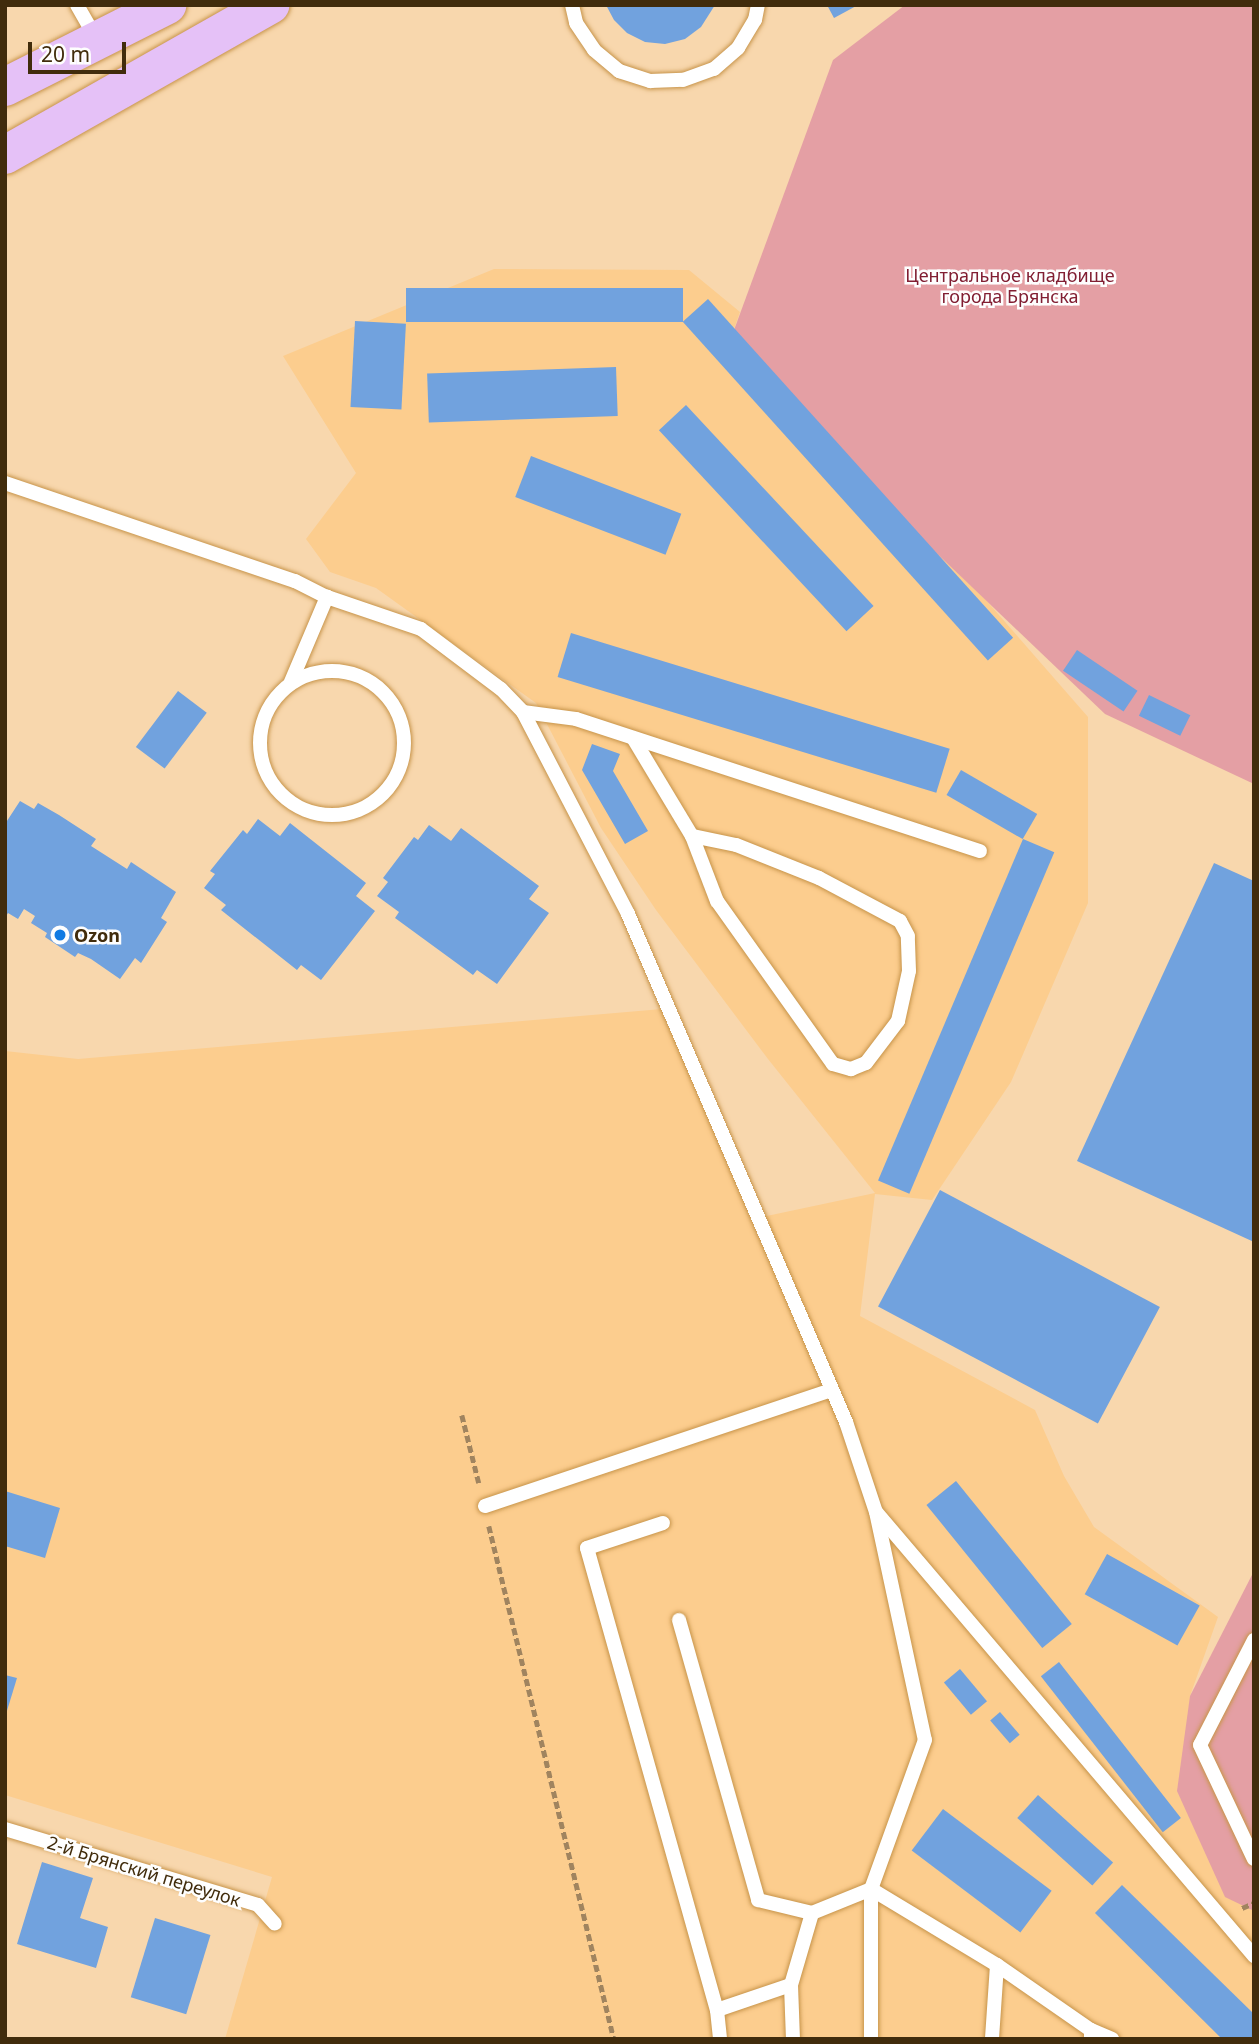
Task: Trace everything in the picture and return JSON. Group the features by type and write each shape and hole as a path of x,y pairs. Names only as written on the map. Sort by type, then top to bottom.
{"main road":[{"path":"5,87 167,5"},
{"path":"5,155 270,5"}],"lane":[{"path":"77,5 98,42"},
{"path":"572,5 576,23 594,50 619,71 650,81 682,80 714,69 738,48 755,20 758,5"},
{"path":"5,483 295,581 327,597 421,629 502,689 523,712 628,914 846,1422 876,1512 925,1740 871,1889 871,2039"},
{"path":"290,684 312,673 337,671 361,677 382,690 396,710 403,756 395,778 381,796 362,809 340,815 317,814 295,805 277,790 265,771 260,748 262,724 273,701 290,684 327,597"},
{"path":"523,712 576,719 980,851"},
{"path":"634,738 692,836 717,901 833,1064 851,1069 866,1063 898,1021 909,971 908,936 900,920 819,878 736,845 692,836"},
{"path":"485,1506 831,1390"},
{"path":"876,1512 1254,1956"},
{"path":"663,1523 587,1548 717,2010 720,2039"},
{"path":"679,1620 758,1900 812,1913 871,1889"},
{"path":"1254,1640 1200,1745 1254,1859"},
{"name":"2-й Брянский переулок","path":"5,1829 258,1905 275,1924"},
{"path":"871,1889 997,1965 1091,2034 1112,2039"},
{"path":"793,2039 791,1985 812,1913"},
{"path":"992,2039 997,1965"},
{"path":"717,2010 791,1985"}],"path":[{"path":"462,1415 614,2039"}],"shaded area":[{"path":"494,269 689,270 740,312 726,352 985,599 1088,717 1088,903 1011,1082 932,1200 875,1194 860,1316 1035,1410 1064,1476 1094,1527 1218,1617 1190,1696 1225,1896 1254,1911 1254,2039 225,2039 272,1877 5,1795 5,1051 78,1059 662,1009 757,1218 875,1193 768,1059 656,910 601,828 536,703 376,588 330,572 306,539 356,473 283,356"}],"green space":[{"name":"Центральное кладбище города Брянска","path":"905,5 1254,5 1254,784 1105,714 726,352 833,60"},
{"path":"1254,1571 1254,1911 1225,1897 1177,1791 1190,1696"}],"building":[{"path":"606,5 715,5 701,27 685,39 665,44 645,42 627,33 614,20"},
{"path":"827,5 858,5 834,18"},
{"path":"406,288 683,288 683,322 406,322"},
{"path":"708,299 1013,638 988,661 683,322"},
{"path":"355,321 406,324 401,410 350,407"},
{"path":"616,367 618,416 429,423 427,374"},
{"path":"686,405 874,606 846,631 659,430"},
{"path":"531,456 681,514 666,555 515,497"},
{"path":"571,633 950,749 936,793 558,677"},
{"path":"1077,650 1138,691 1124,712 1063,671"},
{"path":"178,691 207,713 165,769 136,747"},
{"path":"1149,695 1190,715 1180,736 1139,716"},
{"path":"592,744 620,754 613,771 648,831 625,844 582,770"},
{"path":"961,770 1037,814 1023,839 946,795"},
{"path":"20,801 34,809 38,803 59,815 96,839 91,846 127,869 131,862 176,892 161,918 167,922 141,963 135,958 120,979 91,959 78,953 75,957 45,937 47,933 31,923 35,916 24,909 18,919 8,913 5,918 5,824"},
{"path":"258,819 280,836 290,823 366,883 356,896 375,911 321,980 301,965 297,970 221,910 226,905 204,888 215,874 210,871 243,830 247,834"},
{"path":"429,825 451,841 461,828 539,886 529,899 549,913 497,984 477,970 473,975 395,918 399,912 377,896 388,882 383,878 414,837 418,840"},
{"path":"1023,839 1054,852 909,1194 878,1181"},
{"path":"1214,863 1254,881 1254,1242 1077,1161"},
{"path":"940,1190 1160,1307 1098,1423 878,1307"},
{"path":"956,1481 1072,1624 1042,1648 926,1505"},
{"path":"5,1491 60,1508 45,1558 5,1546"},
{"path":"1107,1554 1200,1605 1177,1646 1085,1594"},
{"path":"1059,1662 1181,1818 1163,1832 1041,1676"},
{"path":"960,1669 987,1701 971,1715 944,1682"},
{"path":"5,1675 17,1678 6,1714 5,1714"},
{"path":"1000,1712 1020,1735 1010,1743 990,1721"},
{"path":"1038,1795 1113,1863 1092,1886 1017,1818"},
{"path":"943,1809 1052,1891 1020,1932 912,1851"},
{"path":"42,1862 93,1878 80,1918 108,1927 96,1968 17,1944"},
{"path":"1122,1885 1254,2014 1254,2039 1222,2039 1095,1913"},
{"path":"155,1918 210,1935 186,2014 131,1997"}],"place":[{"name":"Ozon","path":"60,935"}]}
